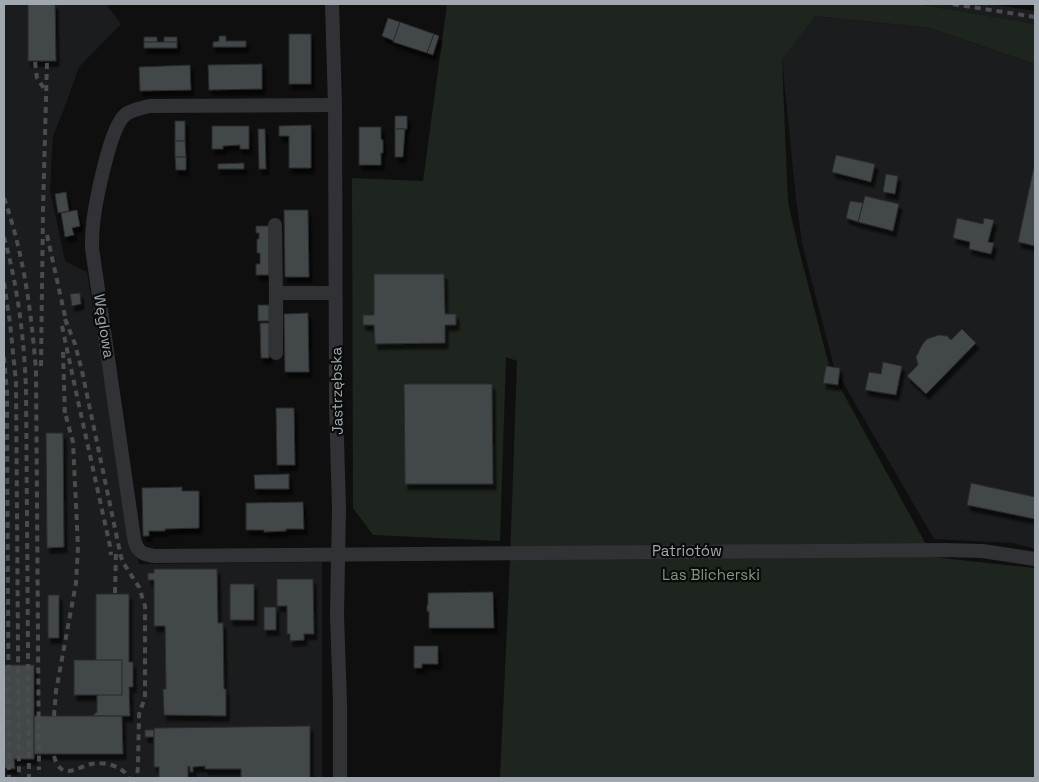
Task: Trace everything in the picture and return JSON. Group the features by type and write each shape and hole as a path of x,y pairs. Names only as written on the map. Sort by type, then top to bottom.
{"street":[{"name":"Jastrzębska","path":"332,4 336,406 339,508 337,615 340,778"},
{"name":"Węglowa","path":"334,105 150,106 140,108 125,115 117,126 111,141 95,212 92,248 134,538 138,550 154,556 339,555"},
{"path":"275,226 276,353"},
{"path":"276,293 335,294"},
{"name":"Patriotów","path":"339,555 945,550 982,551 1035,559"}],"shaded area":[{"path":"4,4 106,4 121,24 79,67 53,136 50,190 65,261 87,272 127,520 139,564 322,562 322,778 4,778"},
{"path":"917,4 989,4 1035,11 1035,24"},
{"path":"814,16 930,28 1035,64 1035,549 1013,543 934,539 834,367 802,243 782,60"}],"green space":[{"name":"Las Blicherski","path":"447,4 917,4 1035,24 1035,64 930,28 815,16 782,60 788,202 830,369 933,557 1035,568 1035,778 500,778 517,361 506,357 500,541 373,535 353,508 352,178 423,181"}],"building":[{"path":"28,4 55,4 56,61 28,61"},
{"path":"388,18 400,22 394,41 382,36"},
{"path":"400,22 434,34 427,53 393,42"},
{"path":"289,34 311,34 311,84 289,84"},
{"path":"434,34 439,36 433,55 427,53"},
{"path":"219,36 226,36 226,41 246,41 246,47 213,47 213,42 219,41"},
{"path":"144,37 157,37 157,42 144,42"},
{"path":"164,37 177,37 177,42 164,42"},
{"path":"144,42 177,42 177,48 144,48"},
{"path":"262,64 262,89 209,90 208,65"},
{"path":"190,65 191,90 140,91 139,67"},
{"path":"395,116 407,116 407,129 395,129"},
{"path":"175,121 185,121 185,141 175,141"},
{"path":"311,125 311,168 289,168 289,136 279,136 279,126"},
{"path":"212,126 249,126 249,149 240,149 240,145 223,146 223,149 212,149"},
{"path":"359,127 381,127 383,153 381,153 381,165 359,165"},
{"path":"258,129 265,129 266,169 259,169"},
{"path":"395,129 405,129 403,157 395,157"},
{"path":"175,141 185,141 186,157 175,157"},
{"path":"836,155 875,164 871,182 832,172"},
{"path":"175,157 186,157 186,170 176,170"},
{"path":"1035,162 1035,246 1018,242"},
{"path":"244,163 244,169 218,169 218,164"},
{"path":"886,174 898,176 895,194 883,192"},
{"path":"66,192 69,211 58,213 55,194"},
{"path":"865,196 899,204 893,231 858,222"},
{"path":"850,201 863,203 858,222 846,218"},
{"path":"77,210 80,226 72,228 74,235 65,237 61,213"},
{"path":"284,210 308,210 309,277 285,277"},
{"path":"957,218 983,224 984,218 994,220 988,242 994,243 991,254 969,249 970,242 953,238"},
{"path":"256,226 269,226 269,275 256,275 256,264 260,264 260,253 257,253 259,233 256,233"},
{"path":"374,274 444,274 445,314 456,314 456,325 445,325 445,343 375,344 374,325 363,325 363,315 374,315"},
{"path":"80,293 81,304 72,306 70,294"},
{"path":"258,305 269,305 269,321 258,321"},
{"path":"308,313 309,372 285,372 284,314"},
{"path":"260,323 269,323 269,358 261,358"},
{"path":"962,329 976,343 926,394 907,376 918,365 916,357 922,345 927,339 939,335 947,336 951,340"},
{"path":"883,362 902,366 896,395 865,390 869,372 881,374"},
{"path":"826,366 840,368 838,385 823,383"},
{"path":"404,384 492,384 493,484 405,484"},
{"path":"276,408 294,408 295,465 277,465"},
{"path":"46,433 63,433 64,547 47,548"},
{"path":"289,474 289,489 255,489 254,475"},
{"path":"971,483 1035,497 1035,519 967,505"},
{"path":"182,487 182,491 199,491 199,528 149,531 149,536 143,536 142,488"},
{"path":"303,502 304,529 264,532 264,530 246,530 246,503"},
{"path":"154,569 217,569 218,623 223,623 226,716 164,715 163,689 166,689 165,626 154,626 154,580 148,580 148,573 154,573"},
{"path":"277,579 313,579 314,634 304,634 304,640 290,641 290,634 287,634 287,606 277,606"},
{"path":"230,584 254,584 254,620 230,620"},
{"path":"493,592 494,628 429,628 429,611 427,612 428,593"},
{"path":"96,594 129,594 129,662 133,662 133,687 129,687 130,716 93,716 97,712 97,686 88,686 88,675 96,675"},
{"path":"48,595 59,595 59,638 48,638"},
{"path":"264,607 276,607 276,630 264,630"},
{"path":"414,646 438,646 438,664 422,664 422,668 414,668"},
{"path":"74,660 122,660 122,695 74,695"},
{"path":"4,665 34,665 34,759 14,759 15,769 4,768"},
{"path":"34,716 122,716 123,754 34,754"},
{"path":"310,726 310,778 241,778 241,769 205,769 205,766 193,767 193,772 190,772 190,767 188,766 188,778 159,778 159,767 154,767 154,728"},
{"path":"145,730 154,730 154,737 145,737"}],"railway":[{"path":"953,4 1035,17"},
{"path":"35,62 37,78 45,92"},
{"path":"41,366 47,62"},
{"path":"4,198 17,240 26,283 36,370 39,770"},
{"path":"47,235 67,325"},
{"path":"4,237 20,313 26,389 29,778"},
{"path":"4,283 16,382 19,778"},
{"path":"65,319 75,344 82,371 121,557 139,587 145,606 145,694 139,715 137,778"},
{"path":"62,326 111,555"},
{"path":"63,352 65,415"},
{"path":"4,357 7,392 9,778"},
{"path":"54,716 56,691 76,583 78,547 73,442 64,409"},
{"path":"115,593 116,550"},
{"path":"54,756 57,764 65,771 102,763 113,765 122,770 129,778"}]}
